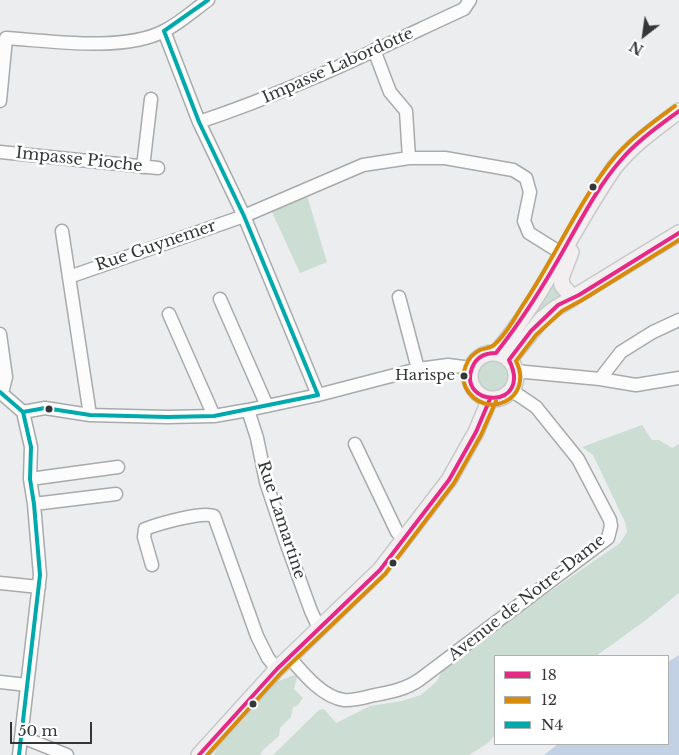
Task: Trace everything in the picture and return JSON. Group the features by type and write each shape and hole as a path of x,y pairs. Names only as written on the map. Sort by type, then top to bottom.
{"main road":[{"path":"507,361 484,355 478,358 471,368 470,374 472,385 479,395 490,399 502,397 511,390 516,378 507,361 510,337 605,181 624,155 679,111"},
{"path":"572,297 562,285 561,278 587,211"},
{"path":"507,361 542,319 572,297 579,295 679,233"},
{"path":"199,755 277,669 380,570 448,480 476,432 490,399"}],"street":[{"path":"0,101 3,37 126,43 164,31 208,0"},
{"name":"Impasse Labordotte","path":"199,122 248,106 374,50 464,9 470,0"},
{"path":"164,31 199,122 244,216 318,395"},
{"path":"374,50 390,92 406,111 409,158"},
{"path":"143,167 151,99"},
{"name":"Impasse Pioche","path":"0,152 158,168"},
{"name":"Rue Guynemer","path":"69,276 244,216 263,206 363,165 409,158 446,158 513,170 526,178 530,192 524,221 529,234 561,253"},
{"path":"62,231 90,414"},
{"path":"399,297 418,369"},
{"path":"220,299 267,406"},
{"path":"169,314 214,416"},
{"path":"600,379 621,352 653,332 679,320"},
{"path":"0,334 6,377 1,392 24,412 30,447 30,479 40,575 19,755"},
{"path":"507,361 636,385 679,378"},
{"path":"24,412 45,408 90,414 167,417 214,416 318,395 418,369 448,365 471,368"},
{"name":"Avenue de Notre-Dame","path":"289,657 322,690 336,698 354,699 404,688 420,680 608,538 611,526 610,520 581,463 536,407 511,390"},
{"name":"Rue Lamartine","path":"248,410 257,438 266,482 287,545 319,628"},
{"path":"355,444 398,532 404,537"},
{"path":"30,479 118,466"},
{"path":"34,504 116,494"},
{"path":"152,565 144,537 145,529 190,517 209,514 214,516 257,636 268,658 277,669"},
{"path":"0,583 39,586"},
{"path":"0,682 27,684"},
{"path":"22,737 67,755"}],"shaded area":[{"path":"307,196 327,262 300,273 271,210"},
{"path":"555,273 564,296 516,340"},
{"path":"493,359 505,363 509,375 505,387 493,391 481,387 477,375 481,363"},
{"path":"642,425 652,440 659,440 672,448 679,444 679,593 646,620 597,655 494,655 494,736 488,743 469,755 273,755 319,710 324,709 336,723 370,706 402,701 421,695 437,681 444,667 620,543 627,532 625,522 593,455 582,447"},
{"path":"294,675 297,677 294,689 303,698 297,706 293,707 291,717 280,728 279,736 260,755 214,755 217,748 274,683"}],"water":[{"path":"679,655 679,755 544,755 557,745 669,745 669,661"}],"transit line":[{"name":"N4","path":"23,412 45,408 90,415 214,416 318,395 244,216 199,122 164,31 208,0"},
{"name":"12","path":"675,106 632,139 610,163 586,197 506,331 493,346 480,350 468,361 463,377 466,388 474,398 484,403 495,404 505,402 514,395 519,386 520,374 516,361 536,335 562,311 679,240"},
{"name":"18","path":"679,111 634,146 598,190 516,327 496,353 481,356 474,364 470,381 475,391 484,396 494,398 504,395 512,388 514,376 509,360 531,331 558,305 579,295 679,233"},
{"name":"N4","path":"0,392 23,412 31,447 30,479 40,575 19,755"},
{"name":"18","path":"199,755 277,669 380,570 449,480 476,432 490,399"},
{"name":"12","path":"207,755 281,673 385,574 454,483 481,435 496,401"}],"place":[{"name":"Harispe","path":"464,376"}]}
